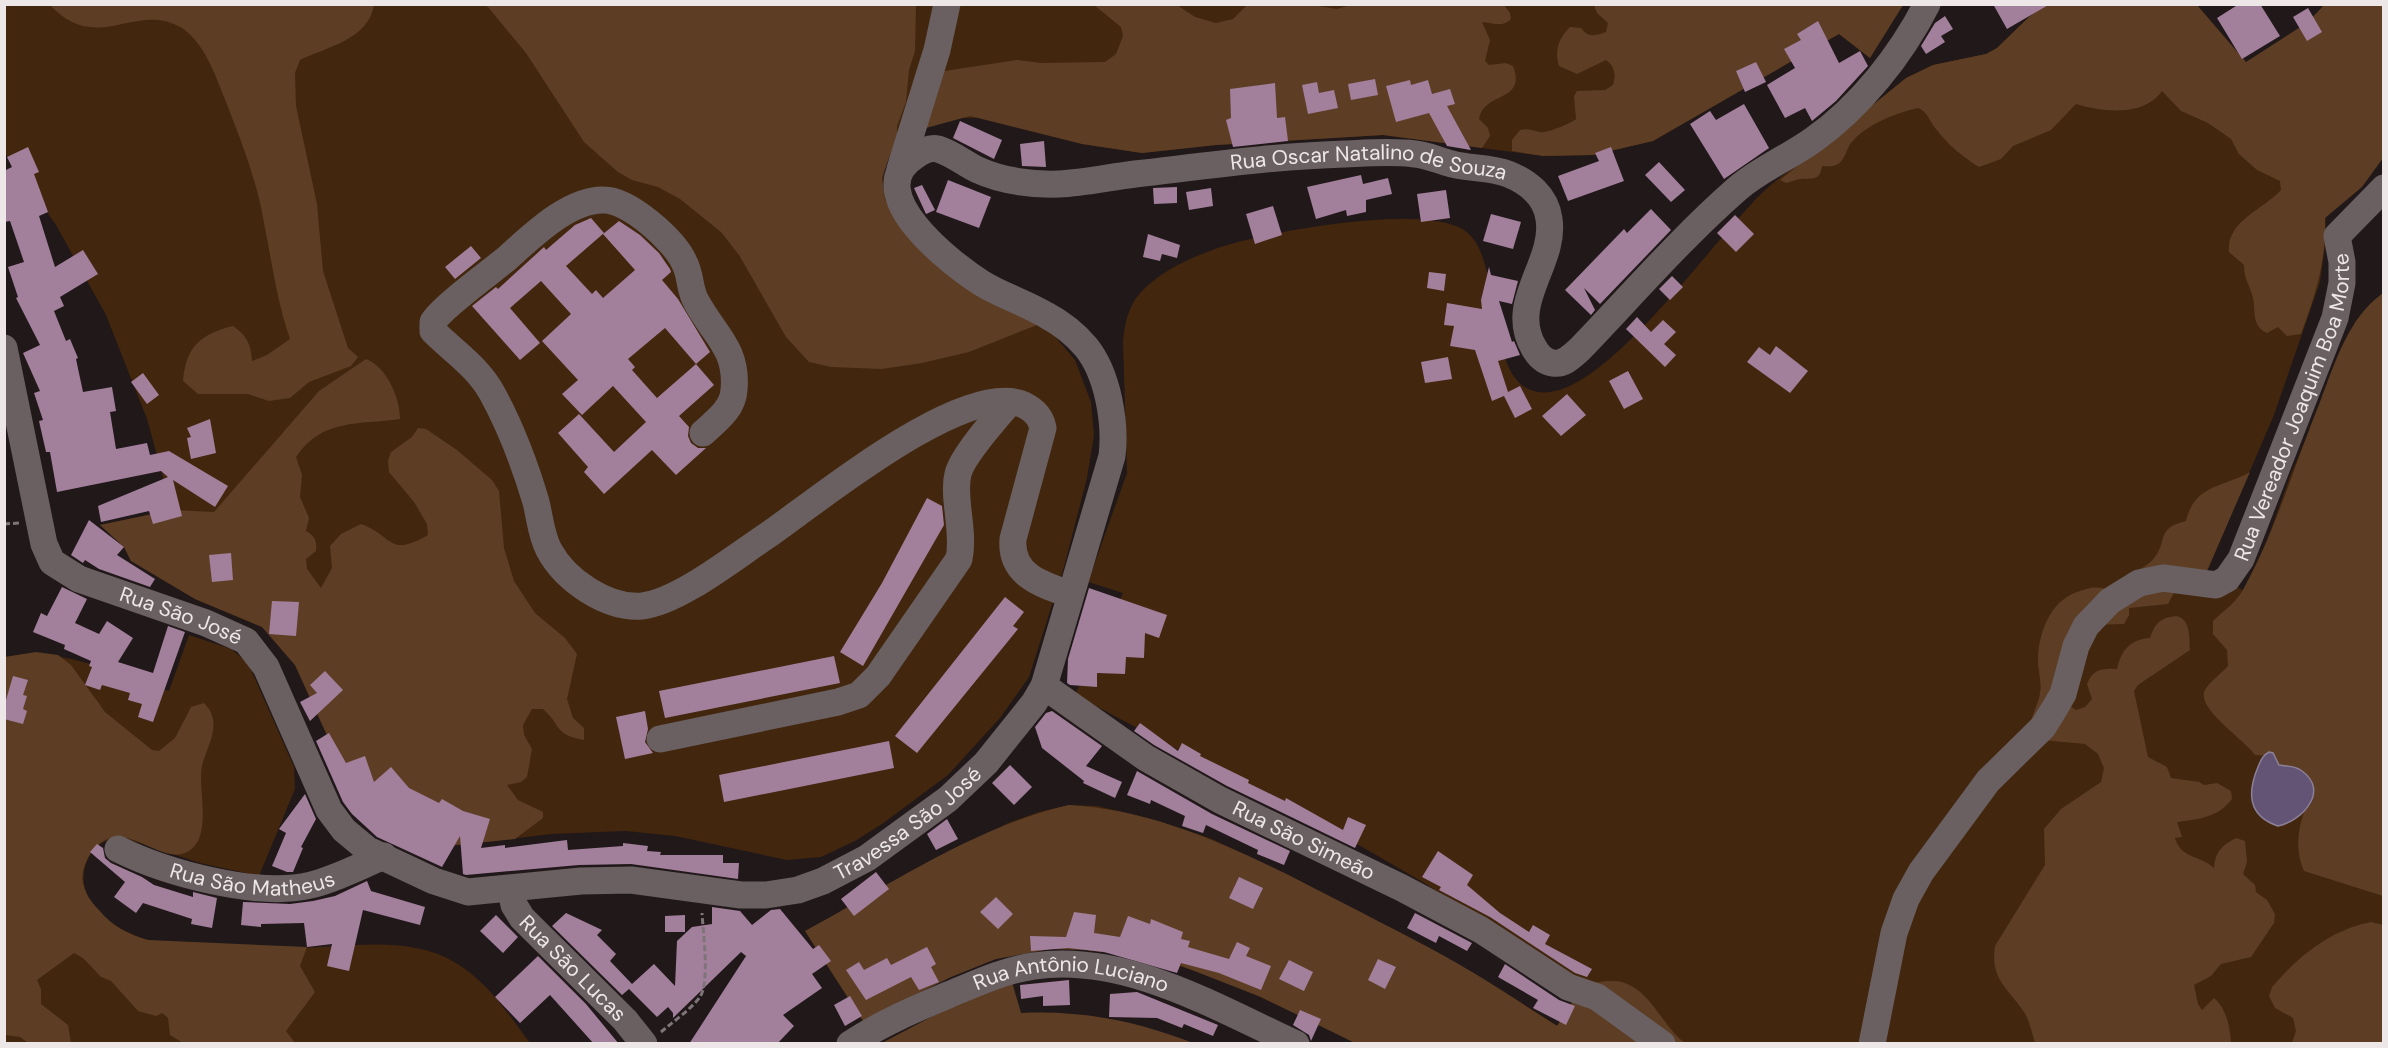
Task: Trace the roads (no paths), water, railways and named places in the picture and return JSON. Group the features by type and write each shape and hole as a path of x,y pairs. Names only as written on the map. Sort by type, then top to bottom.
{"street":[{"path":"900,169 934,60 947,4"},
{"name":"Rua Oscar Natalino de Souza","path":"900,169 917,154 936,148 981,171 1043,184 1267,158 1395,152 1416,154 1451,164 1503,172 1528,183 1540,196 1547,212 1548,239 1530,291 1525,322 1530,340 1539,355 1548,362 1561,363 1580,349 1737,189 1815,139 1850,108 1891,61 1912,32 1927,4"},
{"name":"Travessa São José","path":"511,890 581,881 631,880 741,895 789,892 823,881 867,858 908,830 967,783 1010,736 1044,686 1108,473 1113,430 1105,392 1092,356 1062,325 984,284 933,243 900,204 896,184 900,169"},
{"name":"Rua Vereador Joaquim Boa Morte","path":"1872,1044 1894,933 1906,899 1921,872 1988,781 2043,727 2063,694 2076,646 2086,626 2110,601 2139,583 2163,578 2216,585 2227,579 2241,559 2335,318 2342,283 2342,262 2337,236 2384,188"},
{"path":"703,433 725,411 734,395 734,373 729,349 695,299 687,267 679,252 664,237 619,202 599,200 552,220 433,322 434,331 468,361 492,393 525,470 542,532 553,556 573,578 596,594 630,606 659,602 692,585 816,501 883,452 913,434 991,402 1010,402 1029,408 1041,420 1043,428 1013,539 1014,555 1021,570 1032,580 1071,594"},
{"name":"Rua São José","path":"4,348 44,544 52,562 79,579 206,623 246,641 266,667 324,798 341,826 360,844 434,881 468,892 511,890"},
{"path":"660,739 838,702 853,698 867,689 893,657 959,559 962,541 958,474 986,431 1010,402"},
{"name":"Rua São Simeão","path":"1044,686 1146,758 1220,800 1402,888 1481,930 1568,987 1597,997 1662,1044"},
{"path":"312,885 338,870 348,861 350,845 341,826"},
{"name":"Rua São Matheus","path":"118,849 145,862 193,876 260,888 281,889 312,885 384,856"},
{"name":"Rua São Lucas","path":"511,890 514,905 522,918 626,1020 650,1040"},
{"name":"Rua Antônio Luciano","path":"850,1044 897,1018 1014,969 1057,964 1084,965 1133,974 1191,996 1296,1044"}]}
